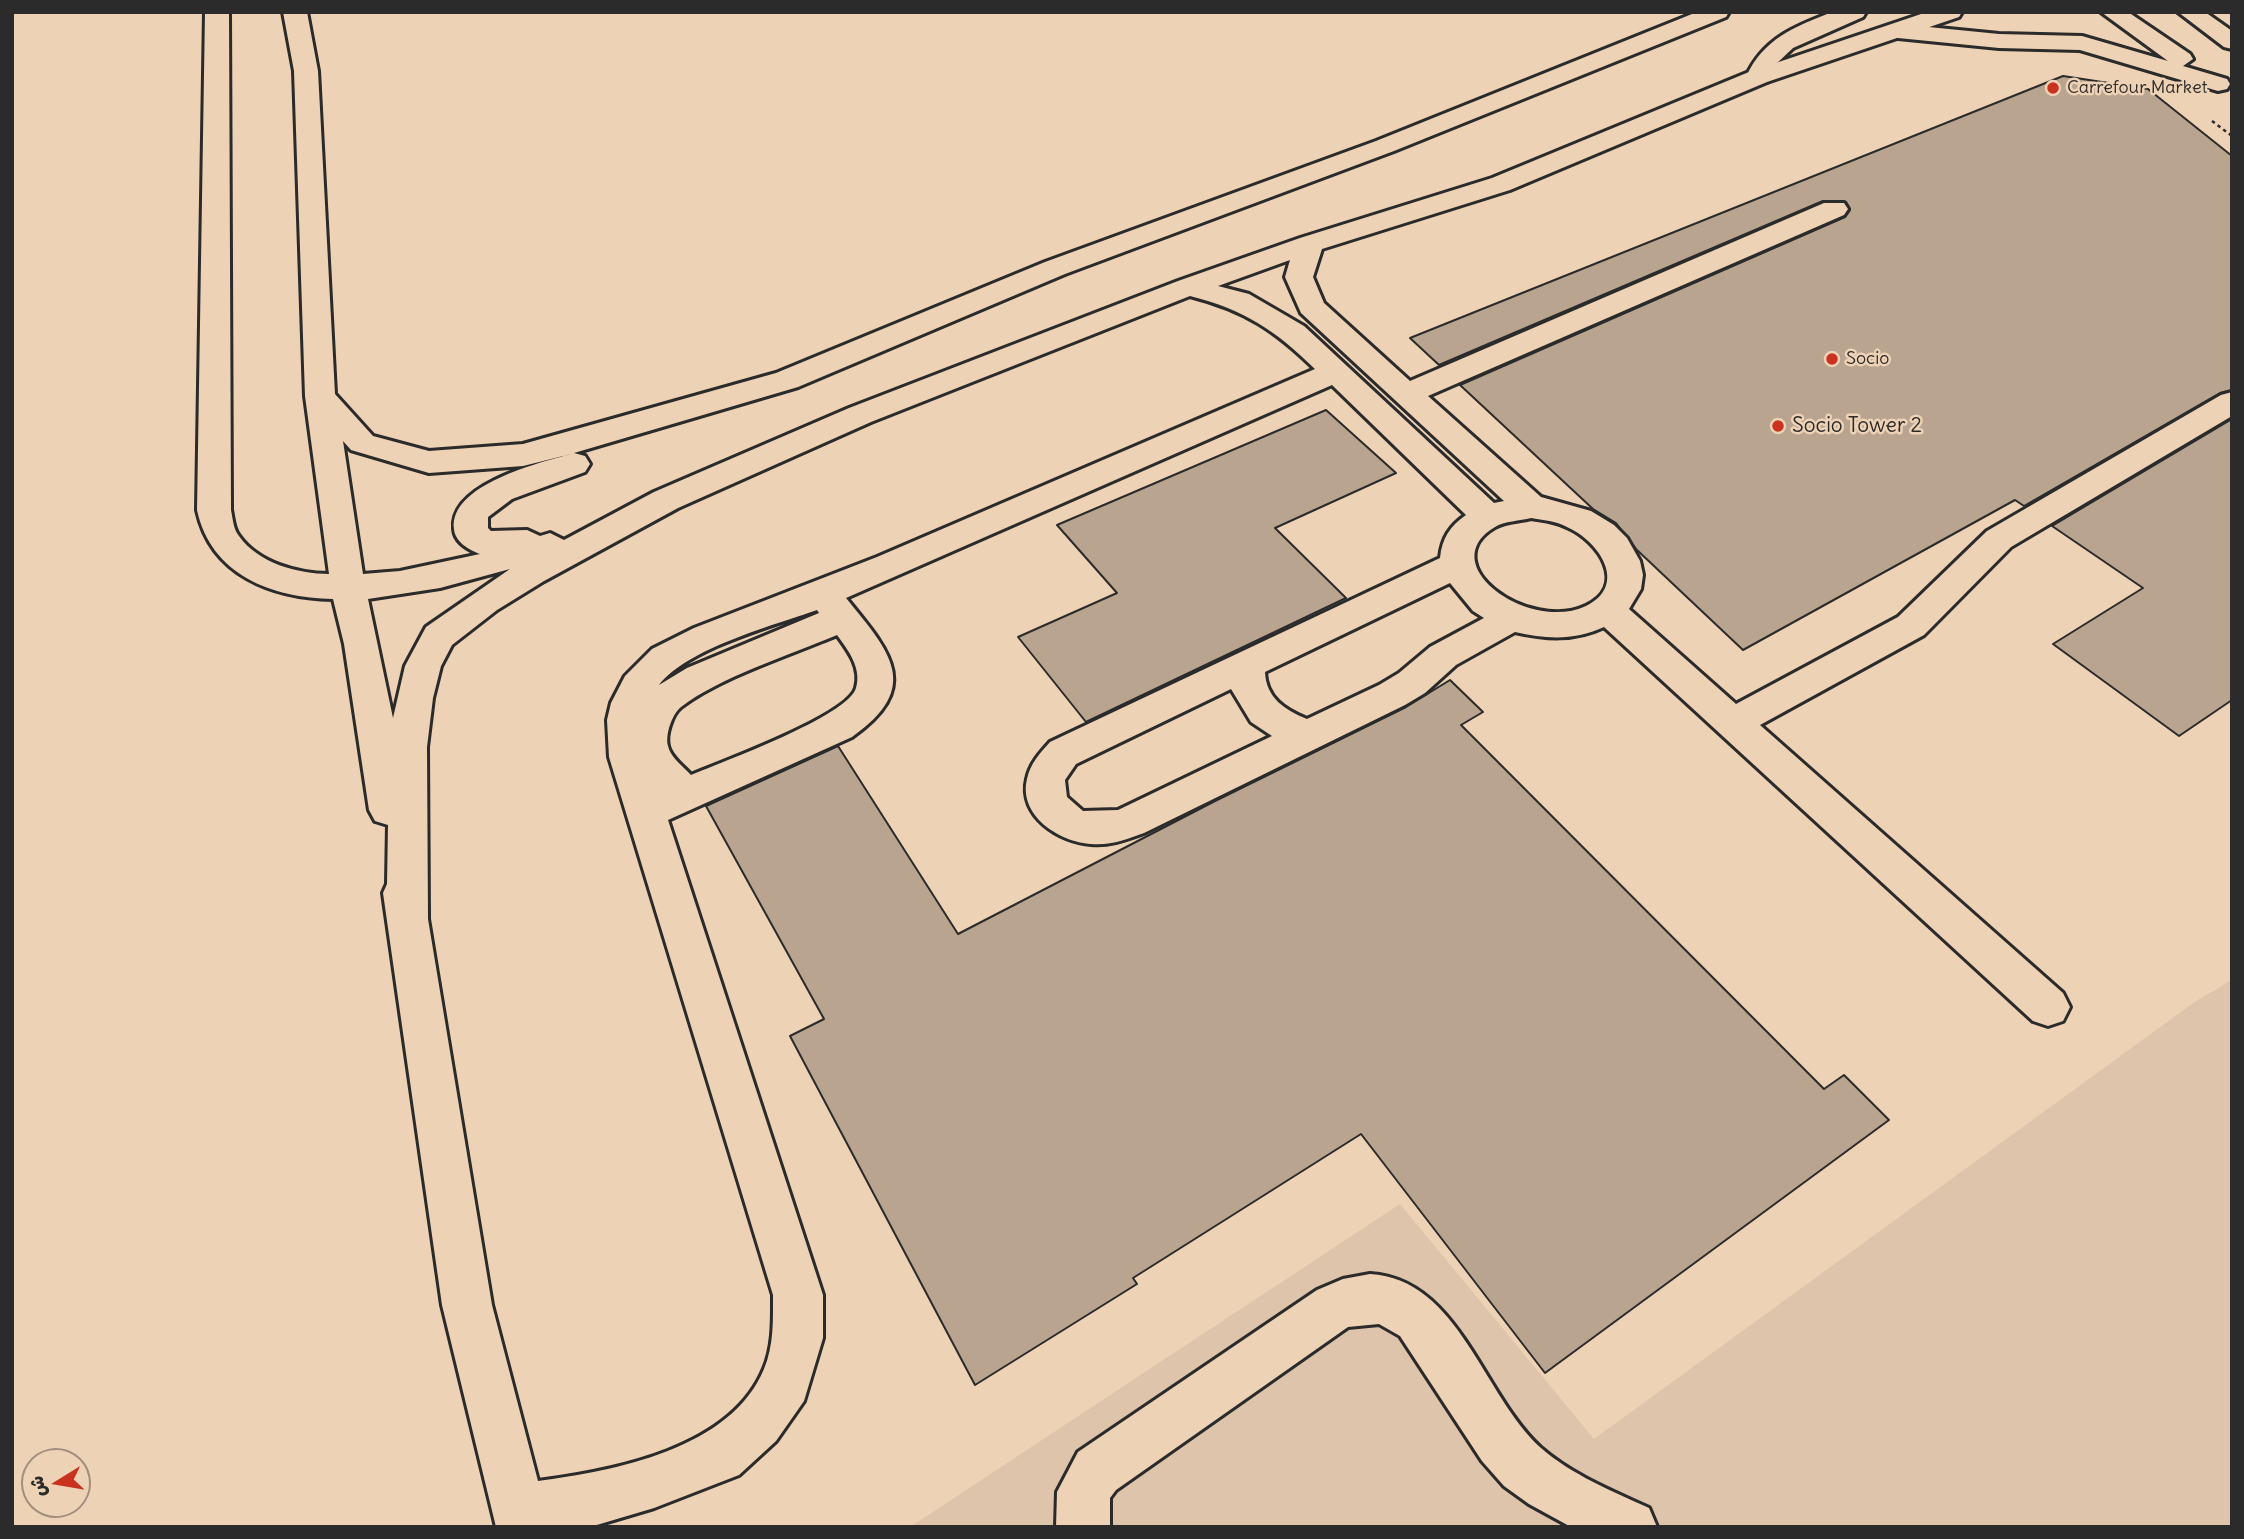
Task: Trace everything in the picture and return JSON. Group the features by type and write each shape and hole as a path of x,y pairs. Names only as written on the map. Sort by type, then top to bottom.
{"street":[{"path":"217,12 214,510 221,537 242,560 264,573 298,583 348,587 402,583 464,570 622,521"},
{"path":"295,12 306,71 320,396 348,587 362,644 467,1305 520,1519 654,1482 720,1456 758,1423 786,1383 798,1338 798,1295 665,803 627,762 624,724 629,705 650,670 679,651 832,606 1335,372"},
{"path":"622,521 514,544 484,543 471,533 471,515 479,504 495,493 734,406 787,380 1055,268 1385,146 1718,12"},
{"path":"1758,77 1761,65 1781,44 1854,12"},
{"path":"407,919 408,747 414,698 424,666 439,636 485,601 622,521 860,415 1188,287 1310,244 1501,184 1758,77 1951,12"},
{"path":"2112,12 2225,89"},
{"path":"2189,12 2232,42"},
{"path":"1898,31 1999,41 2082,43 2225,89"},
{"path":"1406,394 1834,209"},
{"path":"1310,244 1298,277 1311,307 1531,507"},
{"path":"1188,287 1239,300 1259,309 1294,332 1486,515"},
{"path":"320,396 362,443 429,462 464,461 523,455 574,443 787,380"},
{"path":"1732,723 1911,626 1999,540 2232,402"},
{"path":"1531,507 1559,511 1585,521 1607,536 1621,555 1627,576 1622,595 1608,611 1581,623 1547,626 1512,618 1485,604 1466,586 1456,565 1457,545 1467,527 1486,515 1531,507"},
{"path":"1456,565 1063,753 1049,768 1044,786 1049,805 1063,820 1084,828 1108,829 1130,822 1392,695 1412,683 1443,656 1512,618"},
{"path":"665,803 839,727 866,709 874,697 878,672 874,661 832,606"},
{"path":"1608,611 2048,1007"},
{"path":"1246,666 1245,681 1250,695 1260,709 1291,730 1310,735"},
{"path":"1083,1527 1084,1492 1097,1471 1334,1307 1356,1298 1382,1299 1406,1309 1426,1328 1494,1435 1522,1466 1556,1492 1630,1527"}],"shaded area":[{"path":"2232,980 2232,1527 910,1527 1400,1204 1594,1439 2196,1001"}],"building":[{"name":"Socio","path":"2063,76 2148,89 2232,156 2232,390 2220,393 2024,506 2015,500 1743,650 1637,550 1616,523 1593,509 1460,385 1845,217 1850,210 1846,202 1823,201 1439,365 1410,338"},
{"path":"1326,410 1396,473 1275,528 1346,598 1086,722 1018,637 1117,593 1057,525"},
{"path":"2232,419 2232,700 2179,736 2053,644 2143,588 2052,526"},
{"path":"1450,680 1483,712 1461,725 1824,1089 1844,1075 1889,1120 1545,1373 1361,1134 1133,1278 1137,1284 975,1385 790,1036 824,1019 706,806 838,746 958,934 1215,801 1406,707"}],"place":[{"name":"Carrefour Market","path":"2053,88"},
{"name":"Socio","path":"1832,359"},
{"name":"Socio Tower 2","path":"1778,426"}]}
